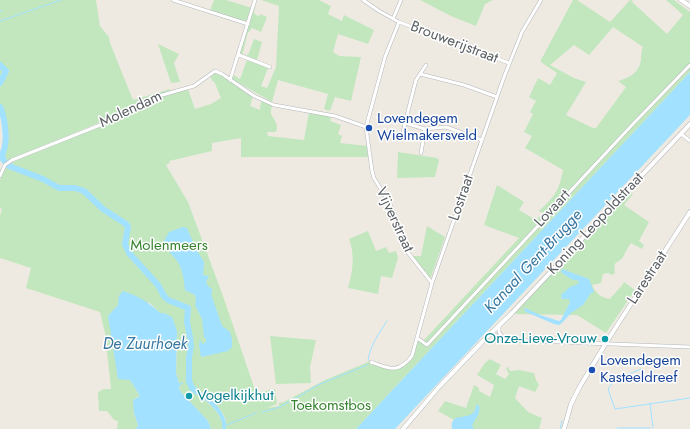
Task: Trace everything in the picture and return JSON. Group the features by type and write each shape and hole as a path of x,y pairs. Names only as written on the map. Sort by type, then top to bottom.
{"street":[{"path":"173,0 248,24"},
{"path":"255,0 239,56 230,80 254,96 274,105 335,116 366,127"},
{"name":"Brouwerijstraat","path":"363,0 393,20 509,64"},
{"path":"393,20 401,0"},
{"name":"Lostraat","path":"371,362 390,369 398,368 405,364 412,356 432,283 497,97 522,32 541,0"},
{"path":"681,0 690,6"},
{"name":"Brouwerijstraat","path":"366,127 386,52 399,22"},
{"path":"239,56 270,67"},
{"path":"423,138 403,133 416,80 426,65"},
{"name":"Lovaart","path":"417,338 427,346 690,65"},
{"name":"Molendam","path":"0,176 7,164 133,112 152,98 194,86 215,71 230,80"},
{"path":"420,74 464,85 497,97"},
{"path":"405,123 424,129 445,127 482,140"},
{"name":"Koning Leopoldstraat","path":"403,429 438,388 499,326 690,124"},
{"name":"Vijverstraat","path":"366,127 374,178 390,204 406,250 432,283"},
{"path":"421,153 424,129"},
{"path":"681,134 690,141"},
{"name":"Larestraat","path":"564,429 571,404 579,388 605,344 690,212"},
{"path":"499,326 499,332 504,339"},
{"path":"492,333 504,339 690,348"}],"green space":[{"path":"0,0 96,0 100,26 109,37 110,43 133,100 170,89 170,91 147,98 132,109 7,161 4,155 7,140 5,115 0,105 0,87 7,73 5,72 0,81"},
{"path":"214,0 226,0 252,8 249,18 244,22 210,11"},
{"path":"256,0 254,13 259,17 260,14 267,17 261,32 252,28 248,32 243,54 248,55 254,39 262,42 257,60 240,53"},
{"path":"261,0 319,0 331,6 328,14 342,21 344,15 374,30 368,44 338,34 333,52 339,56 361,57 351,101 335,97 330,111 324,109 328,94 278,80 272,102 232,79 234,75 240,79 247,60 268,68 261,86 267,88 276,67 279,6"},
{"path":"420,0 493,0 485,4 476,26 451,16"},
{"name":"Toekomstbos","path":"573,0 577,0 610,22 630,0 634,0 631,1 667,34 683,15 666,0 674,0 690,12 690,72 356,429 226,429 225,417 222,411 199,390 196,393 214,408 221,418 222,429 211,429 208,421 180,391 179,386 183,383 179,383 176,373 177,347 160,313 150,303 119,296 119,305 108,316 130,380 140,396 135,398 134,413 138,425 136,429 117,429 118,421 114,420 107,411 99,411 98,392 104,389 111,389 105,333 100,312 26,288 31,268 0,258 0,216 2,209 0,208 0,180 5,168 7,167 42,180 53,186 54,184 40,176 16,168 10,163 132,113 152,100 188,89 195,109 211,104 221,98 214,81 213,82 210,76 215,72 253,96 250,106 260,110 261,101 272,106 271,114 277,130 275,132 267,132 268,136 304,140 309,112 331,117 330,121 341,125 338,134 342,136 340,143 367,146 368,157 241,157 241,138 212,143 212,151 169,161 170,163 166,165 188,202 223,296 256,393 275,389 277,404 267,408 279,406 279,403 284,402 323,381 368,361 370,361 370,364 392,370 398,368 412,356 417,338 423,341 519,238 484,225 497,185 524,202 519,210 536,220 543,213 539,211 556,193 563,170 525,148 532,136 524,132 533,114 530,112 536,101 529,97 538,78 550,85 557,73 541,62","holes":["613,27 643,47 641,52 641,60 636,72 618,81 626,87 596,128 593,128 566,115 586,82 574,78 550,65 574,45 589,55","126,226 130,230 126,241 130,253 159,283 157,285 127,254 123,241"]},
{"path":"158,44 179,54 174,63 180,82 171,83"},
{"path":"398,152 437,158 439,160 435,177 397,178"},
{"path":"630,191 633,194 624,205 649,222 639,241 644,245 642,249 631,243 623,257 615,264 615,273 612,275 608,273 603,274 601,283 592,285 599,295 610,299 624,282 635,290 606,333 577,315 514,314"},
{"path":"427,226 445,237 431,277 429,277 412,256 421,256"},
{"path":"368,231 376,251 386,247 389,253 396,251 398,258 392,278 381,276 378,294 348,288 353,263 349,239"},
{"path":"270,336 316,340 310,367 311,383 276,384"},
{"path":"490,359 501,365 496,374 505,379 509,374 506,368 508,367 510,371 519,370 534,373 539,385 535,392 519,386 515,398 528,412 542,418 539,429 468,429 457,418 454,420 438,411 445,401 466,408 474,385 479,388 479,391 490,397 494,385 477,375 485,363"}],"water":[{"name":"Kanaal Gent-Brugge","path":"690,72 690,115 395,429 356,429"},
{"name":"Molenmeers","path":"183,227 187,228 196,249 204,262 203,275 209,276 206,282 212,289 211,294 222,326 230,332 232,347 228,351 201,357 199,345 200,339 202,344 206,342 206,339 204,337 202,319 195,305 195,295 185,290 181,268 177,260 166,249 164,241 169,232"},
{"path":"562,269 589,279 594,292 591,293 583,305 571,313 559,325 526,312 524,310 525,308 540,315 559,321 561,320 570,302 569,299 562,299 561,295 570,287 578,284 579,281 571,279 561,272"},
{"name":"De Zuurhoek","path":"123,291 143,300 160,313 164,313 172,317 177,331 176,373 179,383 184,383 179,386 180,391 208,421 211,429 136,429 138,425 134,413 133,400 140,396 130,380 118,379 108,316 118,305 119,296"},
{"path":"192,388 204,394 220,410 224,416 226,429 222,429 220,417 212,406"},
{"path":"476,405 479,405 479,411 472,426 474,429 452,429 454,419 471,414 475,411"}],"waterway":[{"path":"0,21 61,0"},
{"path":"0,65 6,71 0,83"},
{"path":"0,107 3,115 6,141 2,154 2,158 5,162"},
{"path":"9,166 43,179 59,188 75,188 84,191 103,209 126,224 128,227 125,244 129,253 158,285 168,300 188,308 187,322 191,347 189,357 189,381 192,388 197,392"},
{"path":"368,360 373,345 387,321"},
{"path":"262,412 280,407 318,385 367,365"},
{"path":"641,369 618,379 608,389 615,409 690,398"},
{"path":"650,403 653,428"},
{"path":"227,425 256,413"},
{"path":"560,429 562,421"},
{"path":"617,428 650,428"}],"place":[{"name":"Lovendegem Wielmakersveld","path":"369,128"},
{"name":"Onze-Lieve-Vrouw","path":"605,339"},
{"name":"Lovendegem Kasteeldreef","path":"592,370"},
{"name":"Vogelkijkhut","path":"189,396"}]}
